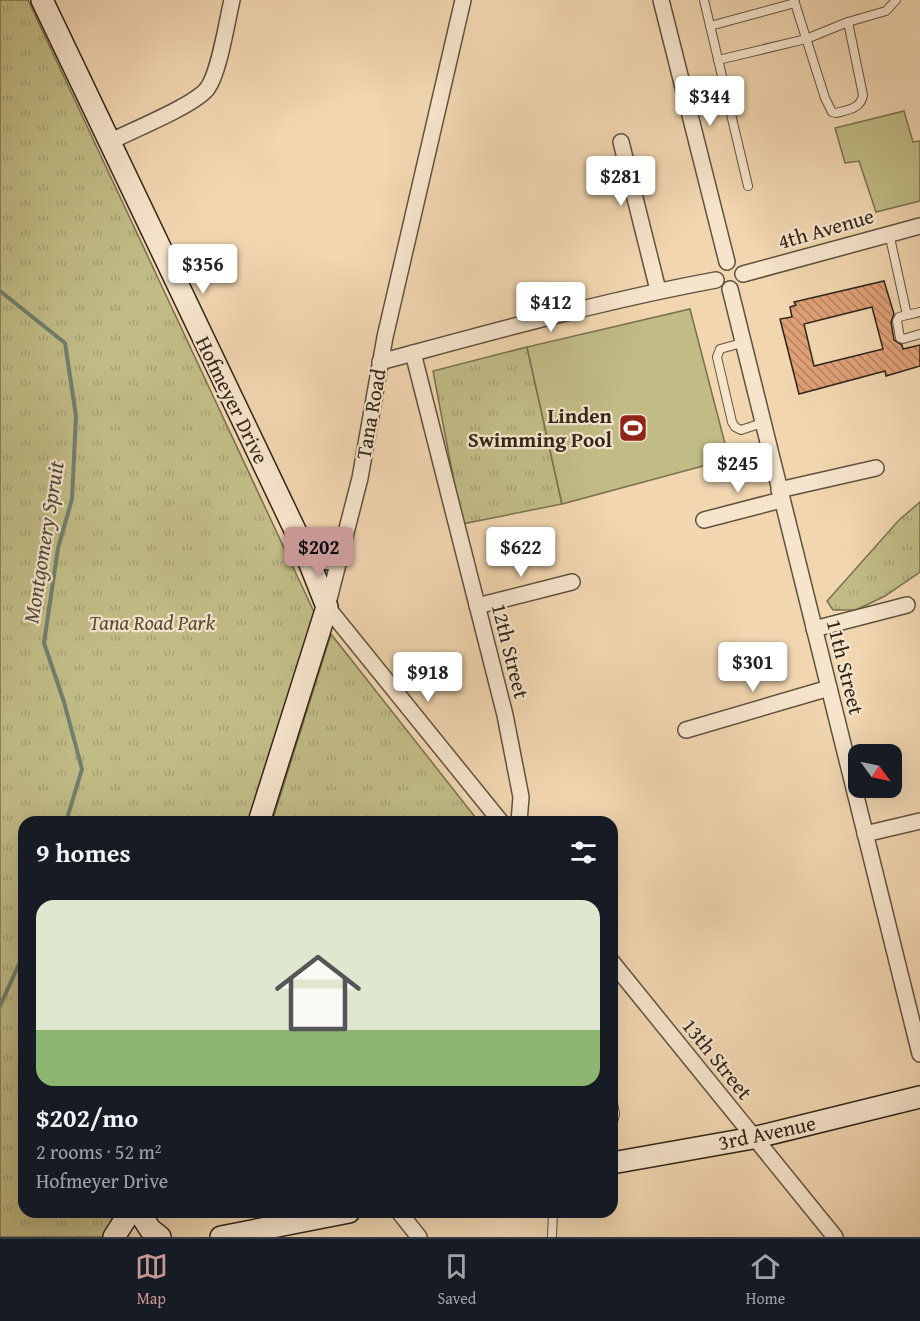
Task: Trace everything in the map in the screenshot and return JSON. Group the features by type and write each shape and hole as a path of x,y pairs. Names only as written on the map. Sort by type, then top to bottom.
{"main road":[{"name":"Hofmeyer Drive","path":"42,0 304,549 327,607"},
{"path":"304,549 311,555 328,560 341,555"},
{"name":"Tana Road","path":"261,816 327,607"},
{"name":"3rd Avenue","path":"618,1161 753,1138 920,1097"},
{"path":"114,1237 126,1218"},
{"path":"128,1237 135,1218"},
{"path":"142,1218 160,1237"},
{"path":"221,1237 318,1218"}],"street":[{"path":"109,142 198,97 207,89 215,70 232,0"},
{"name":"Tana Road","path":"327,607 360,478 380,362 463,0"},
{"path":"661,0 727,262"},
{"path":"621,142 658,291"},
{"name":"4th Avenue","path":"743,274 920,226"},
{"path":"727,262 739,266 743,274 738,286 730,289 721,287 715,275 718,266 727,262"},
{"path":"380,362 508,327 716,279"},
{"name":"11th Street","path":"730,289 920,1054"},
{"name":"12th Street","path":"413,353 505,715 520,789 522,804 520,816"},
{"path":"704,520 780,495 876,468"},
{"path":"477,606 572,582"},
{"path":"814,629 907,604"},
{"path":"327,607 496,816"},
{"path":"686,730 828,688"},
{"path":"865,834 920,821"},
{"name":"13th Street","path":"618,969 835,1237"},
{"path":"404,1218 419,1237"}],"lane":[{"path":"704,0 748,186"},
{"path":"718,60 806,39 848,22 886,11 896,0"},
{"path":"710,26 795,2 825,98 832,112 836,113 857,107 862,102 863,95 848,22"},
{"path":"889,233 907,315"},
{"path":"920,312 899,317 897,321 900,338 920,334"},
{"path":"742,343 720,349 717,357 732,422 741,430 762,423"},
{"path":"552,1237 553,1218"}],"green space":[{"name":"Tana Road Park","path":"0,0 28,0 314,612 252,816 18,816 18,1218 122,1218 116,1237 0,1237"},
{"path":"904,111 913,142 920,141 920,201 876,212 859,161 845,163 835,128"},
{"name":"Linden Swimming Pool","path":"690,309 729,459 562,504 527,347"},
{"path":"527,347 562,504 462,524 433,371"},
{"path":"920,502 920,572 885,596 856,610 833,610 827,601 899,520"},
{"path":"331,634 474,816 274,816"}],"building":[{"path":"884,281 894,314 891,322 894,340 902,345 903,349 920,345 920,366 886,376 885,371 799,394 780,319 792,317 790,307 796,305 794,302","holes":["872,307 883,349 814,366 804,324"]}],"waterway":[{"name":"Montgomery Spruit","path":"0,291 65,343 76,416 72,499 58,548 44,643 64,702 82,769 68,816"},
{"name":"Montgomery Spruit","path":"0,1006 18,966"}],"place":[{"name":"Linden Swimming Pool","path":"633,428"}]}
